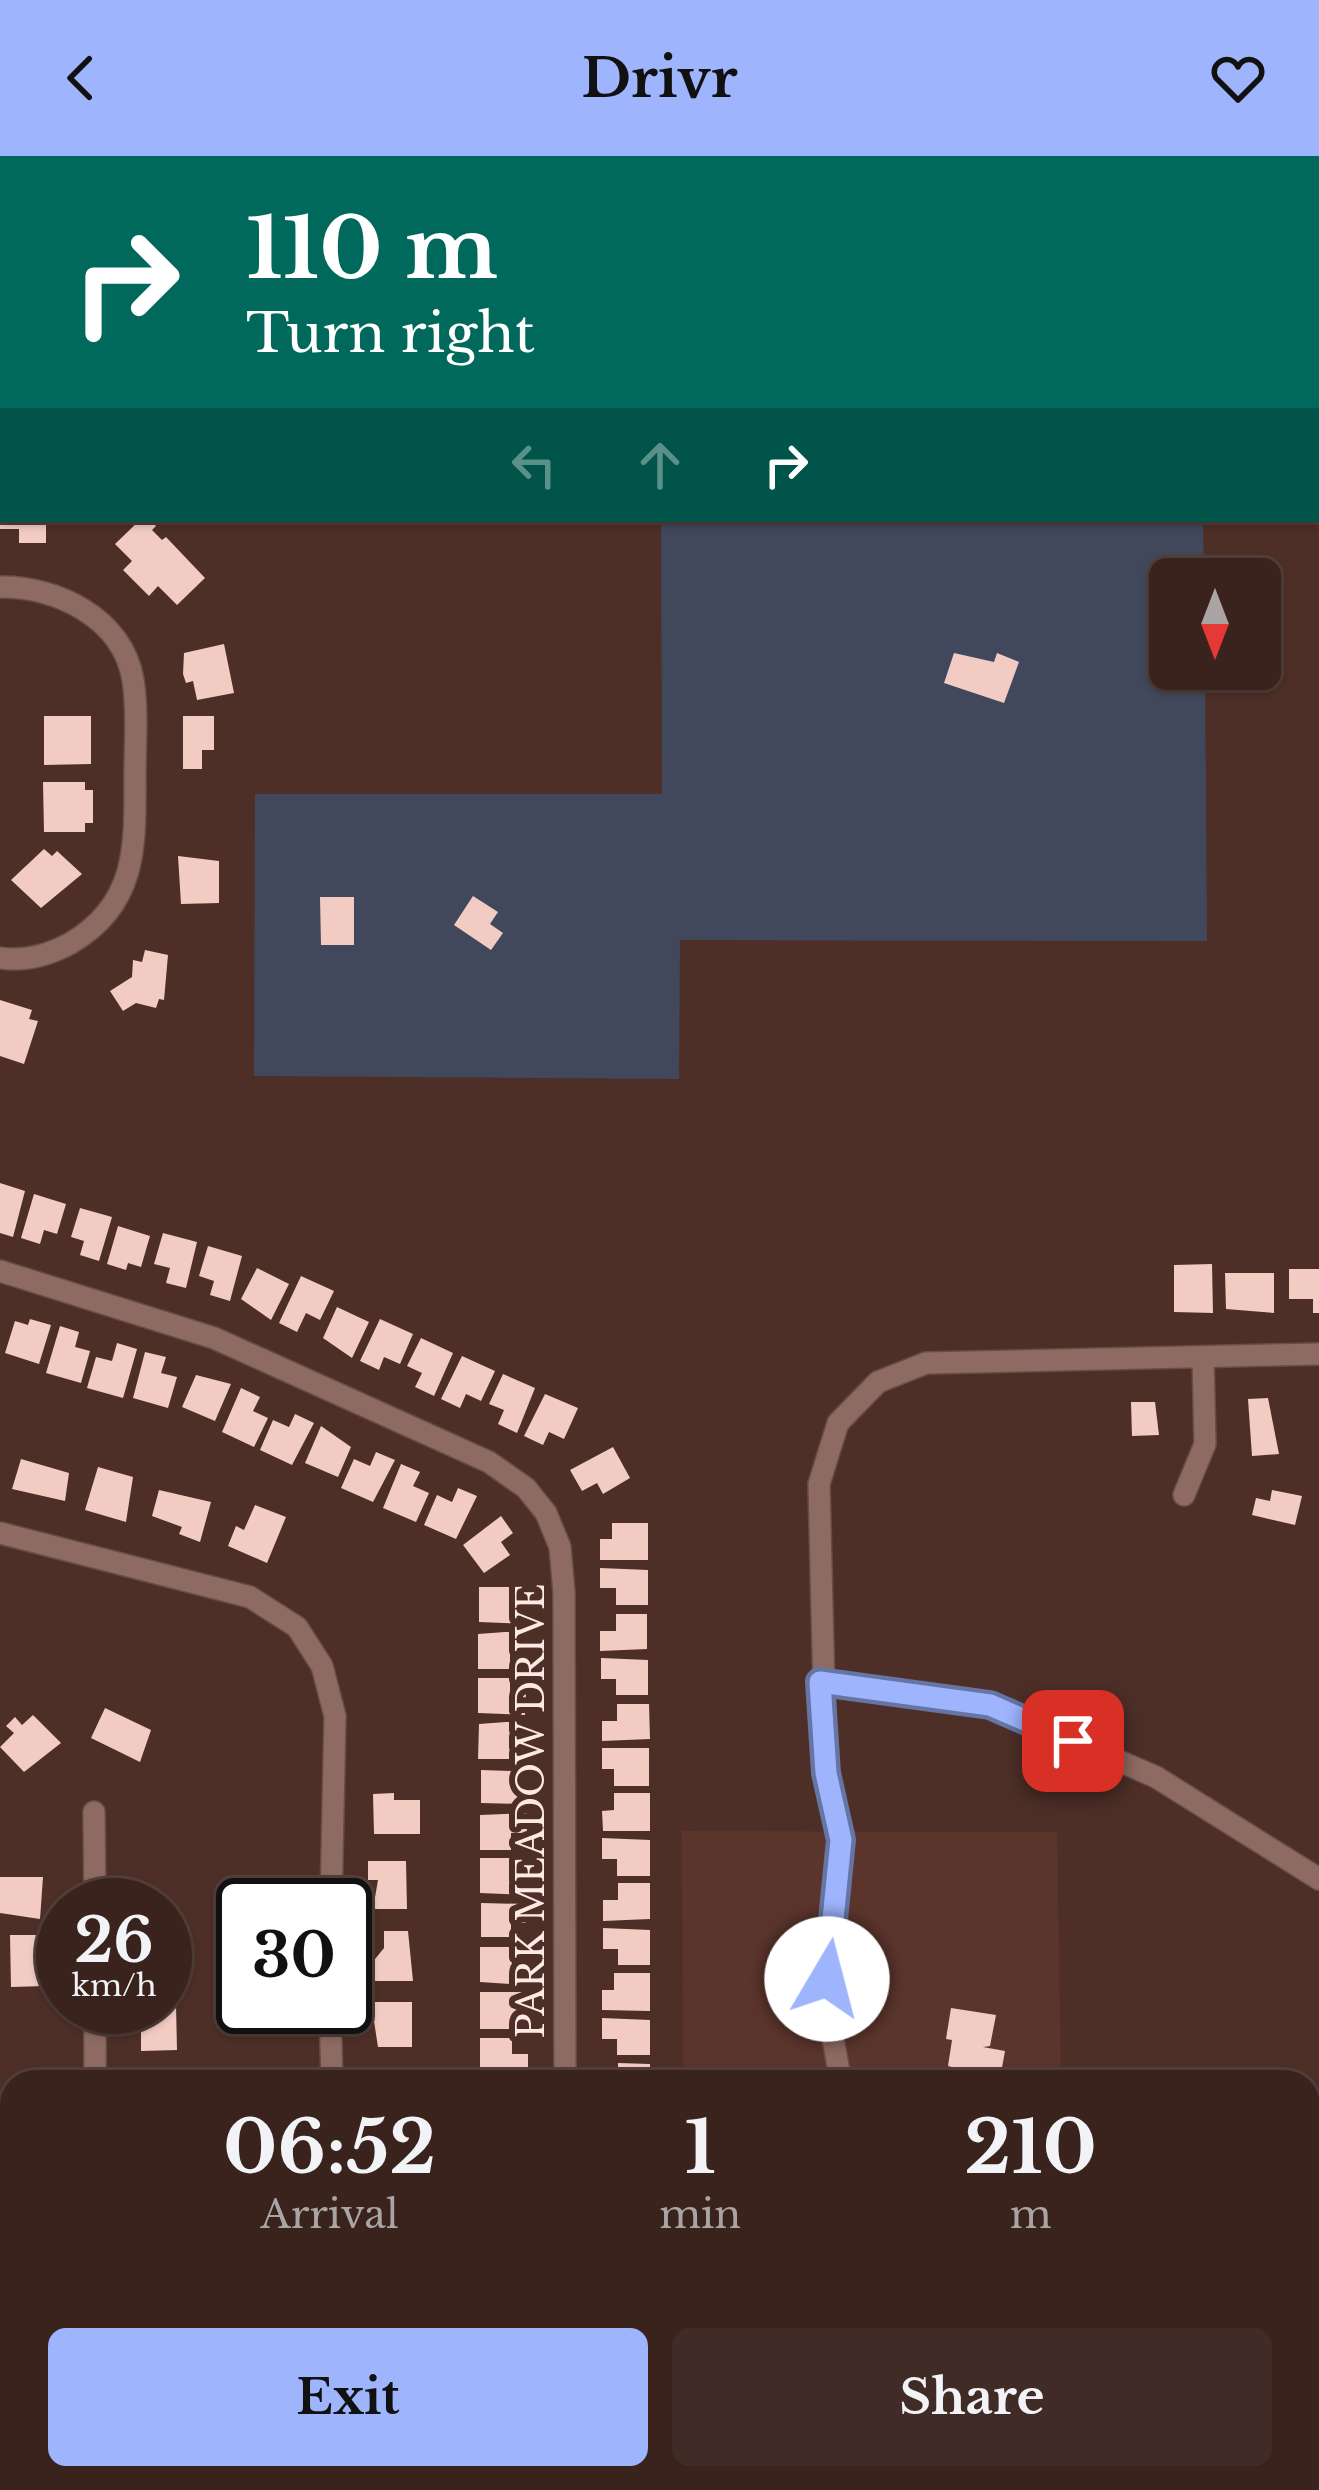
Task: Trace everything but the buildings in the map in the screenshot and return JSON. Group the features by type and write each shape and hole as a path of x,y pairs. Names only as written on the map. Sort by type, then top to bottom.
{"street":[{"path":"0,587 39,589 76,605 114,639 133,675 135,852 123,894 109,913 52,953 0,958"},
{"name":"PARK MEADOW DRIVE","path":"0,1271 214,1338 489,1462 526,1488 546,1513 560,1547 564,1592 566,2070"},
{"path":"838,2070 829,2033 827,1979 841,1840 826,1773 820,1682 819,1484 838,1423 878,1382 926,1363 1319,1354"},
{"path":"1184,1495 1205,1444 1203,1357"},
{"path":"0,1533 250,1598 297,1627 322,1666 334,1716 331,1878"},
{"path":"820,1682 990,1705 1156,1777 1319,1879"},
{"path":"94,1812 94,1878"},
{"path":"95,2034 95,2070"},
{"path":"331,2034 332,2070"}],"shaded area":[{"path":"661,522 1203,522 1204,558 1149,558 1149,690 1205,690 1207,941 680,940 679,1079 254,1076 255,794 662,794"},
{"path":"682,1831 1057,1832 1061,2070 683,2070"}],"route":[{"path":"827,1979 840,1889 841,1840 826,1773 820,1682 990,1705 1073,1741"}]}
